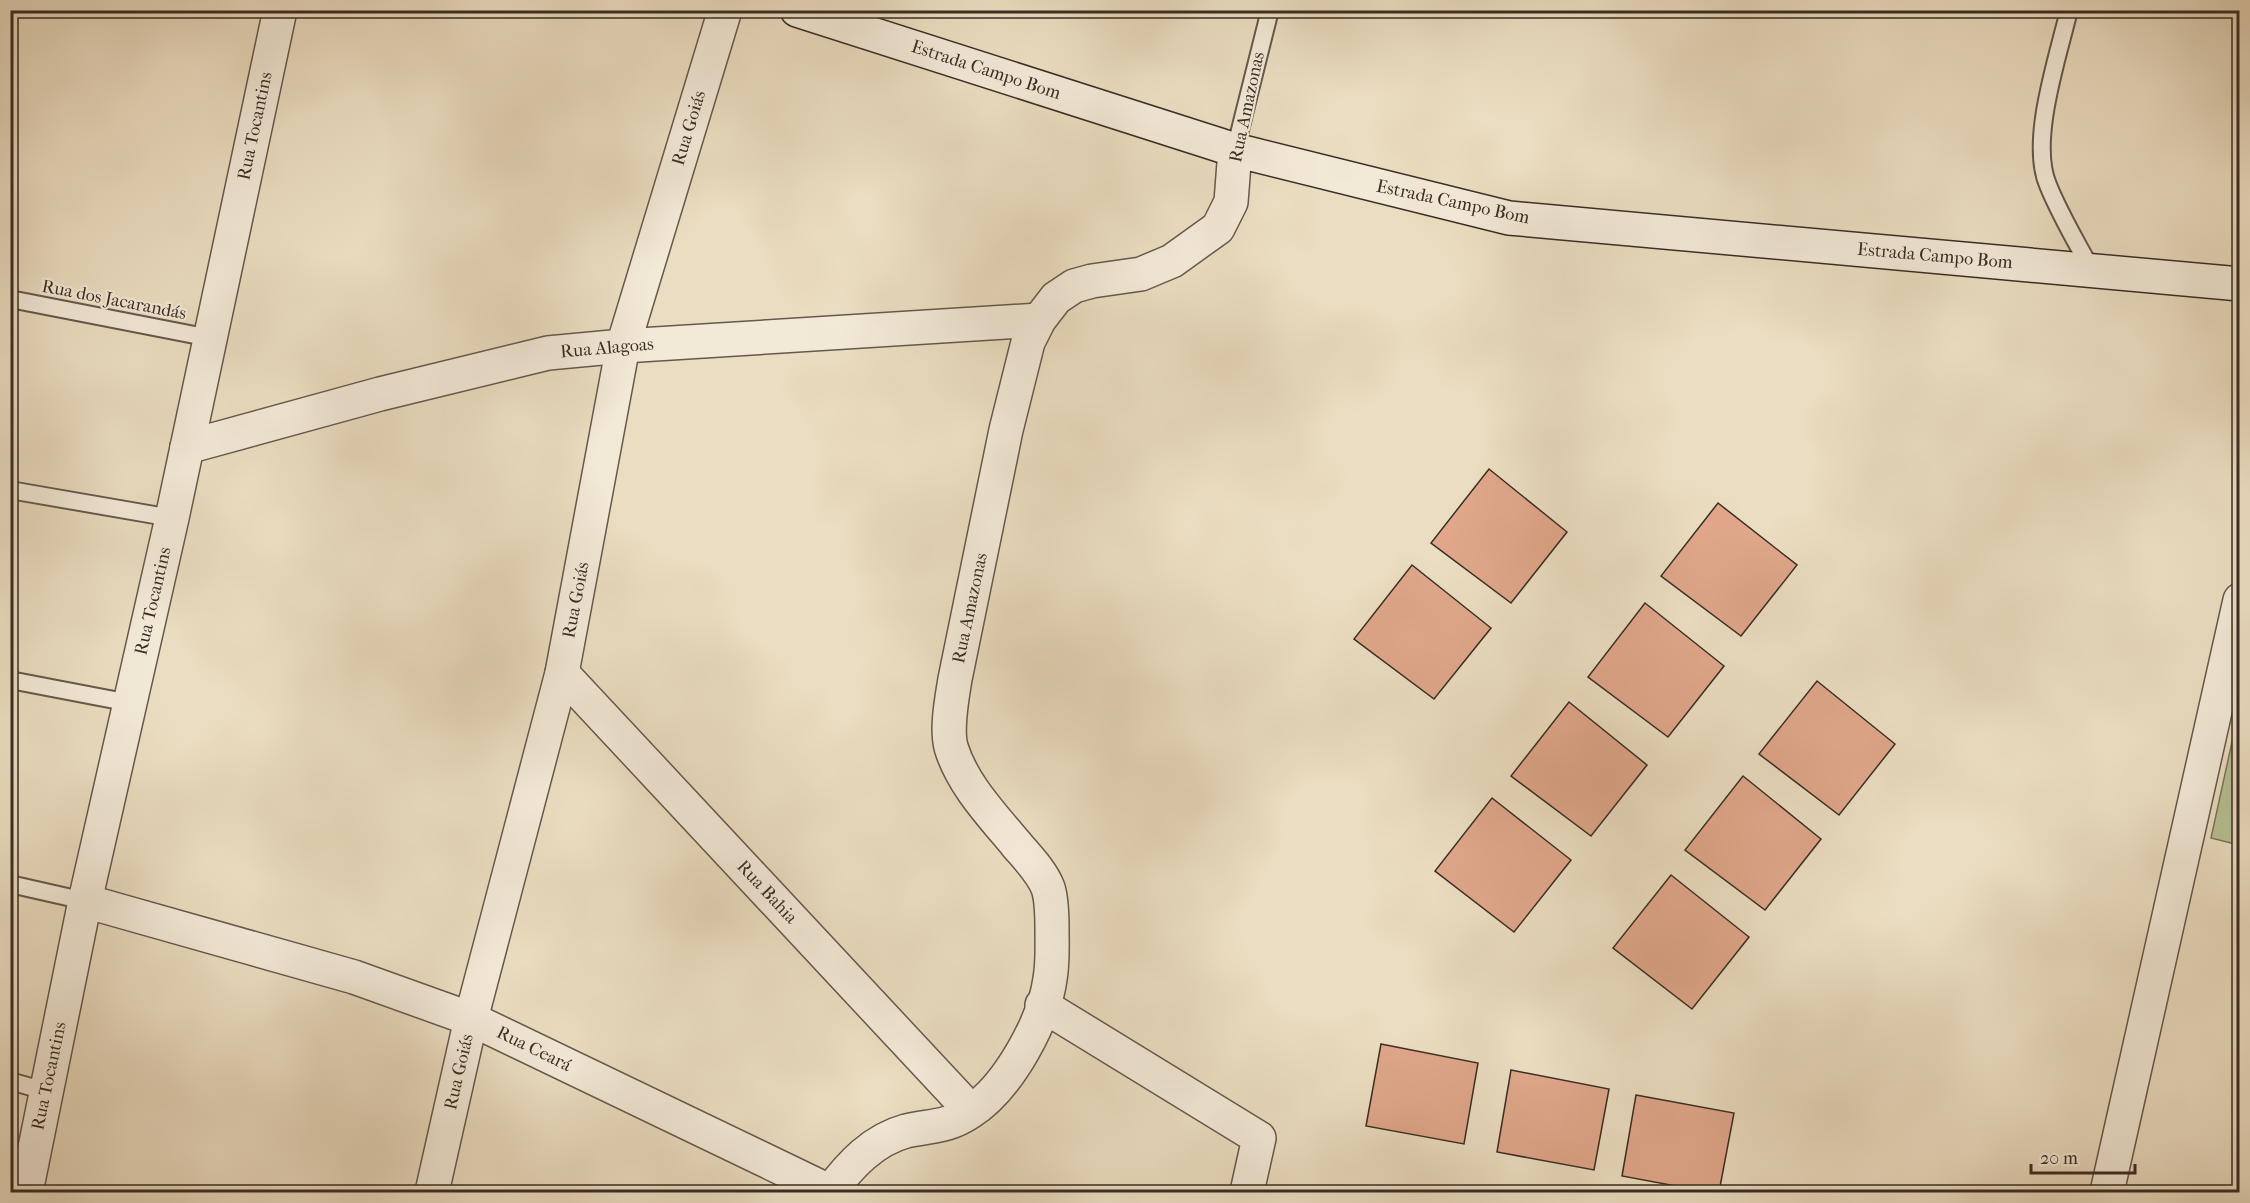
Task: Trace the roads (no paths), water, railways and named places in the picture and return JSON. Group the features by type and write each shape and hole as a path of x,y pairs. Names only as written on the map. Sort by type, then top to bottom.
{"street":[{"name":"Rua Tocantins","path":"26,1192 45,1091 172,518 280,10"},
{"name":"Rua Goiás","path":"432,1192 471,1019 562,673 623,346 725,10"},
{"name":"Estrada Campo Bom","path":"797,10 1235,150 1509,218 2240,284"},
{"name":"Rua Amazonas","path":"830,1192 856,1161 880,1141 906,1131 947,1124 971,1111 1004,1079 1034,1030 1050,980 1053,947 1048,888 1035,867 966,779 951,746 950,709 1006,430 1028,342 1039,320 1056,298 1074,286 1141,274 1172,261 1218,228 1231,202 1235,150"},
{"name":"Rua Alagoas","path":"187,447 380,394 548,353 623,346 1039,320"},
{"path":"2107,1192 2240,600"},
{"name":"Rua Bahia","path":"562,673 971,1111"},
{"name":"Rua Ceará","path":"86,901 354,977 471,1019 830,1192"},
{"path":"1042,1005 1259,1138 1247,1192"}],"lane":[{"name":"Rua Amazonas","path":"1235,150 1270,10"},
{"path":"2069,10 2047,100 2041,152 2047,184 2092,271"},
{"name":"Rua dos Jacarandás","path":"10,299 210,338"},
{"path":"10,490 172,518"},
{"path":"10,680 130,703"},
{"path":"10,884 86,901"},
{"path":"10,1081 45,1091"}]}
